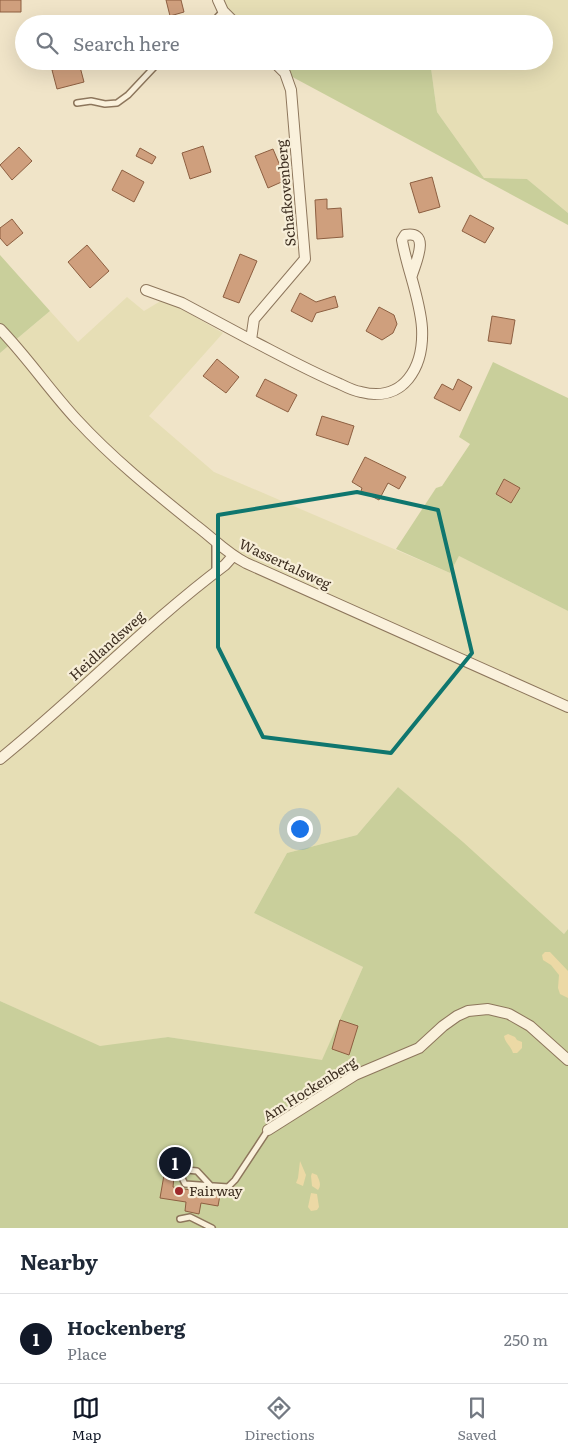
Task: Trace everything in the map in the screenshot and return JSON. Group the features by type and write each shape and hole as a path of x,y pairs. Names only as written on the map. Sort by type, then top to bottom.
{"street":[{"path":"218,0 228,15"},
{"name":"Schafkovenberg","path":"251,340 254,319 305,259 290,90 285,73 282,70"},
{"path":"146,290 182,303 331,380 361,392 384,394 400,387 411,377 419,361 422,330 412,275"},
{"name":"Wassertalsweg","path":"0,329 75,418 111,456 233,556 568,707"},
{"name":"Heidlandsweg","path":"0,758 147,628 225,565 233,556"},
{"name":"Am Hockenberg","path":"268,1130 355,1075 419,1048 443,1026 457,1016 468,1012 488,1009 509,1014 530,1026 568,1060"}],"lane":[{"path":"220,15 224,11"},
{"path":"77,103 91,101 105,104 117,103 128,95 152,70"},
{"path":"214,573 215,542"},
{"name":"Am Hockenberg","path":"212,1186 197,1171 187,1170 183,1173 182,1178 186,1184 212,1186 228,1187 268,1130"},
{"path":"180,1219 190,1218 212,1228"}],"highlighted area":[{"path":"357,492 438,510 472,653 391,753 263,737 218,647 218,515"}],"shaded area":[{"path":"214,0 568,0 568,213 527,179 484,178 437,112 431,70 553,70 553,15 220,15"},
{"path":"127,297 144,311 164,299 223,333 149,416 214,472 450,573 459,556 568,611 568,929 564,934 398,787 357,835 287,853 254,913 363,967 322,1061 168,1037 100,1047 0,1001 0,353 50,311 78,342"}],"green space":[{"path":"282,70 431,70 437,112 484,178 527,179 568,213 568,225"},
{"path":"0,255 50,311 0,353"},
{"path":"493,362 568,398 568,611 459,556 450,573 396,549 436,488 442,486 470,444 459,437"},
{"path":"398,787 463,842 564,934 568,929 568,1228 0,1228 0,1001 100,1046 168,1037 322,1060 363,967 254,913 287,853 357,835"}],"sand":[{"path":"545,952 550,952 568,971 568,998 560,994 558,988 559,975 551,965 543,960 542,955"},
{"path":"508,1034 522,1042 522,1048 517,1053 513,1053 506,1041 504,1036"},
{"path":"300,1161 306,1175 303,1186 296,1183"},
{"path":"312,1173 317,1175 320,1186 318,1190 312,1186"},
{"path":"311,1193 317,1194 319,1207 317,1210 311,1211 308,1207"}],"building":[{"path":"0,0 21,0 21,12 0,12"},
{"path":"166,0 181,0 184,12 170,15"},
{"path":"52,70 81,70 84,82 57,89"},
{"path":"203,146 211,172 190,179 182,153"},
{"path":"19,147 32,161 12,180 0,165"},
{"path":"140,148 156,157 152,164 136,156"},
{"path":"273,149 286,180 268,188 255,156"},
{"path":"122,170 144,182 134,202 112,190"},
{"path":"432,177 440,207 419,213 410,183"},
{"path":"327,199 327,209 341,208 343,237 317,239 315,200"},
{"path":"470,215 494,228 485,243 462,231"},
{"path":"12,219 23,233 7,246 0,238 0,228"},
{"path":"87,245 109,271 90,288 68,262"},
{"path":"240,254 257,261 239,303 223,297"},
{"path":"300,293 316,302 335,296 338,307 316,313 312,322 291,311"},
{"path":"379,307 394,315 397,324 393,333 382,340 366,331"},
{"path":"492,316 515,320 511,344 488,341"},
{"path":"217,359 239,377 226,393 203,376"},
{"path":"265,379 297,395 288,412 256,396"},
{"path":"458,379 472,387 460,411 434,398 442,384 453,390"},
{"path":"322,416 354,426 348,445 316,435"},
{"path":"365,457 406,477 399,489 388,483 379,500 361,491 362,488 352,482"},
{"path":"504,479 520,488 511,503 496,494"},
{"path":"340,1020 358,1026 349,1055 332,1049"},
{"name":"Fairway","path":"164,1175 174,1177 173,1187 220,1195 218,1206 201,1203 199,1214 185,1211 186,1202 160,1198"}],"place":[{"name":"Hockenberg","path":"175,1163"},
{"name":"Fairway","path":"179,1191"}]}
